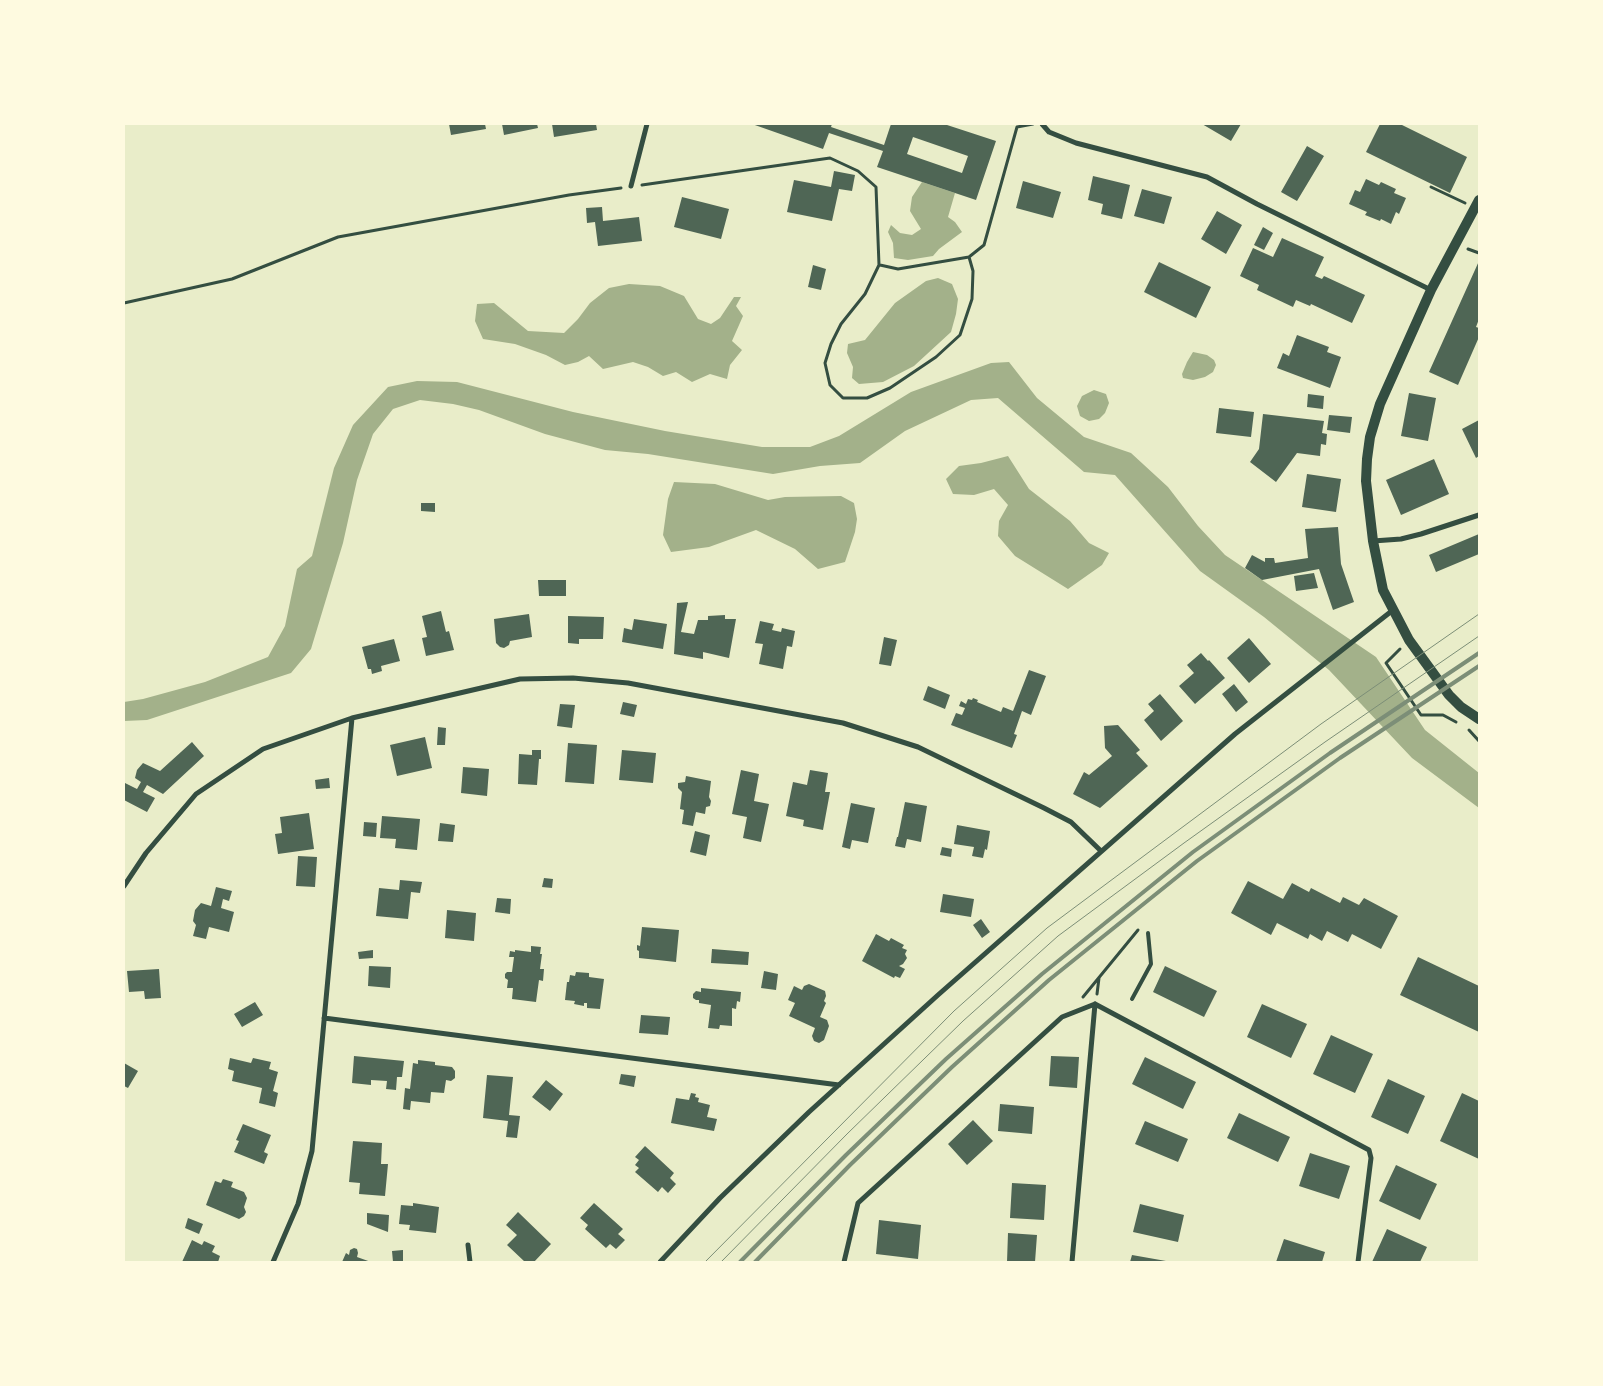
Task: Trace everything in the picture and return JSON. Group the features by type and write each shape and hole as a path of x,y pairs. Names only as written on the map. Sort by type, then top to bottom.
{"main road":[{"path":"1477,204 1431,290 1380,404 1370,437 1366,481 1373,541 1383,590 1409,640 1449,695 1461,707 1479,720"}],"street":[{"path":"630,186 647,124"},
{"path":"1042,124 1050,132 1076,143 1207,177 1257,204 1431,290"},
{"path":"1373,541 1402,539 1479,515"},
{"path":"660,1262 720,1198 839,1085 1101,851 1235,734 1394,610"},
{"path":"124,886 146,853 196,794 263,749 352,718 520,679 573,678 628,683 843,723 918,747 1071,822 1101,851"},
{"path":"273,1262 298,1204 312,1151 352,718"},
{"path":"1072,1262 1095,1004"},
{"path":"844,1262 858,1203 1062,1017 1095,1004 1369,1150 1371,1158 1358,1262"},
{"path":"324,1018 839,1085"},
{"path":"468,1245 470,1262"}],"lane":[{"path":"1132,999 1151,964 1148,933"}],"path":[{"path":"880,265 898,270 969,256 984,244 1016,127 1033,124"},
{"path":"124,303 232,279 338,236 570,195 830,158 858,171 876,187 880,265 865,294 841,324 831,344 825,363 830,385 843,398 867,398 890,388 936,357 960,335 972,299 973,271 969,256"},
{"path":"1431,187 1477,204"},
{"path":"1409,640 1386,664 1421,715 1443,715 1458,723"},
{"path":"1466,727 1479,741"},
{"path":"1068,1014 1140,928"},
{"path":"1095,1004 1100,977"}],"shaded area":[{"path":"922,182 955,193 948,217 955,222 962,232 939,249 933,256 908,260 894,258 893,243 888,232 891,225 900,233 912,235 921,229 910,211 912,197"},
{"path":"938,278 952,284 958,299 951,332 914,366 883,382 859,384 852,378 853,367 847,353 848,344 865,340 895,303 926,281"},
{"path":"629,284 660,286 684,296 698,319 711,324 720,318 734,297 741,297 736,306 743,316 732,341 742,350 730,365 727,379 710,374 692,382 676,372 663,376 648,367 633,362 603,369 589,356 578,362 565,365 546,355 515,344 483,339 475,321 477,304 494,303 528,331 564,333 590,303 609,288"},
{"path":"1193,352 1207,355 1214,360 1216,365 1213,372 1205,377 1193,380 1183,378 1182,374"},
{"path":"1009,362 1037,398 1084,437 1131,453 1168,487 1198,526 1225,555 1376,657 1425,730 1479,773 1479,808 1412,758 1329,670 1264,617 1200,571 1115,475 1084,472 998,398 971,400 905,431 860,463 820,466 773,474 648,454 605,450 545,434 479,410 453,404 420,400 393,409 373,434 357,480 343,543 311,649 291,673 147,720 124,721 124,702 143,699 205,682 268,657 285,626 297,569 312,556 334,468 353,425 388,387 417,381 457,382 573,412 665,431 762,447 810,447 839,436 911,392 991,363"},
{"path":"1094,390 1106,394 1109,403 1105,413 1099,419 1089,421 1080,416 1077,406 1082,396"},
{"path":"1008,456 1029,489 1070,521 1089,543 1109,553 1102,565 1068,589 1015,556 998,536 999,521 1008,505 994,489 974,495 953,494 946,479 959,466"},
{"path":"674,482 715,484 768,500 785,497 841,496 854,503 857,519 855,532 845,562 818,569 795,549 756,530 709,547 671,552 663,535 668,499"}],"building":[{"path":"449,124 485,124 486,129 451,135"},
{"path":"502,124 537,124 538,128 504,135"},
{"path":"552,124 596,124 597,130 554,137"},
{"path":"752,124 832,124 831,127 884,145 891,124 944,124 996,141 976,200 877,167 883,151 829,133 823,149","holes":["913,137 968,156 962,173 907,154"]},
{"path":"1202,124 1241,124 1231,141"},
{"path":"1380,124 1400,124 1467,157 1450,193 1366,152"},
{"path":"1307,146 1324,156 1297,201 1281,192"},
{"path":"834,171 855,175 852,191 839,189 832,221 787,212 794,180 831,187"},
{"path":"1093,176 1130,185 1122,219 1101,214 1103,204 1088,200"},
{"path":"1366,179 1379,185 1381,182 1396,189 1394,193 1406,198 1399,214 1396,212 1391,224 1365,215 1367,212 1349,204 1355,190 1360,192"},
{"path":"1023,181 1061,192 1053,218 1016,208"},
{"path":"1142,189 1172,197 1164,224 1134,216"},
{"path":"682,197 729,209 721,239 674,227"},
{"path":"602,207 603,221 639,217 642,241 598,246 595,222 587,223 586,208"},
{"path":"1217,211 1242,225 1226,254 1201,239"},
{"path":"1263,227 1273,233 1264,250 1254,245"},
{"path":"1282,238 1324,257 1315,276 1322,279 1324,276 1365,295 1352,323 1311,304 1310,306 1296,300 1293,307 1257,290 1259,285 1240,276 1253,248 1273,257"},
{"path":"1479,261 1479,319 1476,327 1479,328 1479,337 1458,385 1429,372"},
{"path":"1159,262 1211,287 1196,318 1144,292"},
{"path":"813,265 826,269 821,290 808,287"},
{"path":"1297,335 1329,347 1327,352 1341,357 1330,388 1277,368 1283,353 1289,356"},
{"path":"1409,393 1436,398 1428,441 1401,436"},
{"path":"1308,394 1324,396 1323,409 1307,407"},
{"path":"1219,408 1254,412 1251,437 1216,433"},
{"path":"1263,414 1324,421 1322,433 1327,434 1326,445 1321,444 1320,456 1297,453 1276,482 1250,462 1259,449"},
{"path":"1329,415 1352,417 1350,433 1327,430"},
{"path":"1479,420 1479,456 1476,458 1462,429"},
{"path":"1434,459 1449,494 1401,515 1386,480"},
{"path":"1307,474 1341,479 1336,512 1302,507"},
{"path":"421,503 435,503 435,512 421,511"},
{"path":"1338,527 1341,564 1354,602 1333,610 1319,569 1262,580 1245,568 1252,555 1265,562 1265,558 1274,558 1275,563 1308,558 1305,529"},
{"path":"1479,534 1479,554 1436,572 1429,555"},
{"path":"1314,573 1318,588 1296,591 1294,576"},
{"path":"538,580 566,580 566,596 539,596"},
{"path":"688,602 681,632 694,634 698,620 708,620 708,616 725,615 725,619 736,619 729,658 703,652 703,659 674,654 677,603"},
{"path":"441,611 446,632 449,631 454,650 426,656 422,638 427,637 422,616"},
{"path":"529,614 532,637 510,641 509,645 504,648 496,643 494,619"},
{"path":"568,616 604,617 603,639 579,639 579,644 568,643"},
{"path":"634,619 667,624 663,649 622,642 624,628 632,630"},
{"path":"760,621 774,624 772,630 781,632 782,628 795,631 792,647 787,646 783,669 759,664 763,644 755,643"},
{"path":"884,637 897,640 891,666 879,664"},
{"path":"1249,638 1271,664 1249,683 1227,658"},
{"path":"394,639 400,661 381,666 382,671 372,674 371,669 368,669 362,647"},
{"path":"1201,653 1225,678 1195,704 1179,686 1194,673 1187,665"},
{"path":"1029,670 1046,676 1031,715 1022,711 1014,734 1017,735 1012,748 951,725 956,713 962,715 965,708 959,706 961,701 966,704 968,699 972,700 973,698 978,700 977,702 1001,712 1003,707 1013,711"},
{"path":"1234,684 1248,702 1236,712 1222,694"},
{"path":"928,686 950,695 945,709 923,700"},
{"path":"1160,694 1183,721 1161,741 1144,720 1154,711 1148,704"},
{"path":"623,702 637,705 634,717 620,714"},
{"path":"560,704 575,705 572,728 557,726"},
{"path":"1118,725 1140,750 1136,753 1148,766 1100,808 1073,794 1084,772 1089,775 1112,756 1105,748 1104,726"},
{"path":"438,727 446,728 445,745 437,745"},
{"path":"425,737 432,768 397,776 390,745"},
{"path":"192,742 204,756 163,794 147,785 143,792 155,798 147,812 124,800 125,783 137,789 141,782 135,778 137,770 143,763 160,771"},
{"path":"568,743 597,745 594,784 565,782"},
{"path":"532,750 541,750 537,785 518,784 519,754 532,755"},
{"path":"622,750 656,753 653,783 619,780"},
{"path":"463,767 489,769 487,796 461,793"},
{"path":"741,770 759,774 754,801 769,804 761,842 743,838 747,817 732,814"},
{"path":"810,770 828,773 825,792 830,792 823,830 803,826 804,820 786,816 793,782 807,785"},
{"path":"686,776 711,781 710,806 706,807 705,814 696,812 693,826 682,824 684,810 680,809 682,792 678,788 678,783 685,782"},
{"path":"329,778 330,788 316,789 315,780"},
{"path":"905,802 927,806 921,842 907,839 905,848 895,846"},
{"path":"851,803 875,808 868,843 852,840 850,849 842,847"},
{"path":"309,813 314,849 278,854 275,834 282,833 280,817"},
{"path":"382,816 420,819 417,850 395,848 396,839 380,838"},
{"path":"364,822 377,823 376,837 363,836"},
{"path":"440,823 455,825 453,842 438,841"},
{"path":"957,825 990,831 987,850 985,849 983,858 972,856 974,847 954,844"},
{"path":"695,831 710,835 706,856 690,852"},
{"path":"942,847 952,849 951,857 940,855"},
{"path":"298,856 317,857 315,887 296,886"},
{"path":"544,878 553,879 552,888 542,887"},
{"path":"400,880 422,882 420,893 411,892 408,919 376,916 379,888 399,890"},
{"path":"1248,881 1283,899 1292,883 1309,892 1311,888 1340,903 1343,897 1359,905 1364,898 1398,916 1381,949 1352,934 1348,942 1327,931 1322,941 1310,934 1308,939 1277,923 1271,935 1231,913"},
{"path":"216,887 232,891 229,901 223,899 221,908 234,912 229,932 209,927 206,939 193,936 196,925 193,921 195,910 201,903 211,906"},
{"path":"943,894 974,899 971,917 940,912"},
{"path":"497,898 511,899 510,914 495,912"},
{"path":"447,910 476,913 474,941 445,938"},
{"path":"981,919 990,932 982,938 973,925"},
{"path":"642,927 679,930 676,962 639,958 637,945 640,946"},
{"path":"876,934 889,941 891,938 904,945 902,948 907,950 905,954 907,958 899,966 905,969 900,978 895,976 894,978 862,961"},
{"path":"531,946 541,947 540,969 544,969 543,981 539,980 536,1002 512,999 513,988 507,988 508,980 505,978 507,972 512,972 514,957 509,957 510,951 531,952"},
{"path":"712,949 749,952 748,965 711,963"},
{"path":"373,950 373,958 359,959 358,952"},
{"path":"1418,957 1479,986 1479,1032 1400,995"},
{"path":"369,966 391,967 390,988 368,986"},
{"path":"1165,966 1217,991 1204,1017 1153,992"},
{"path":"159,969 161,998 145,999 144,991 129,992 127,971"},
{"path":"764,971 778,974 776,990 761,988"},
{"path":"576,972 589,973 589,977 604,979 600,1009 587,1008 587,1003 584,1003 584,1006 574,1004 575,1001 565,1000 567,982 569,982 570,975 575,976"},
{"path":"809,984 825,991 826,996 824,1001 826,1003 820,1017 827,1020 829,1026 824,1040 819,1043 814,1041 812,1036 815,1028 789,1016 795,1003 788,1000 794,986 802,990 804,986"},
{"path":"701,988 741,992 740,1002 737,1001 736,1009 732,1008 732,1026 720,1025 719,1029 708,1028 711,1005 699,1003 699,1000 693,998 693,994 696,991 701,992"},
{"path":"255,1002 263,1015 242,1027 234,1014"},
{"path":"1262,1004 1307,1024 1291,1058 1247,1037"},
{"path":"641,1015 670,1017 668,1035 639,1033"},
{"path":"1331,1035 1373,1054 1355,1093 1313,1074"},
{"path":"354,1056 404,1061 402,1077 397,1077 396,1090 386,1089 387,1081 371,1080 371,1085 352,1083"},
{"path":"1051,1056 1079,1057 1077,1088 1049,1086"},
{"path":"1145,1057 1196,1082 1183,1109 1132,1084"},
{"path":"230,1058 251,1063 253,1058 271,1062 269,1069 278,1072 273,1091 278,1093 275,1107 259,1103 262,1088 232,1081 234,1071 228,1069"},
{"path":"418,1060 452,1067 455,1071 455,1078 451,1081 446,1080 444,1093 431,1092 430,1103 411,1101 410,1110 403,1109 405,1088 410,1089 413,1063 418,1064"},
{"path":"124,1063 138,1071 128,1088 124,1086"},
{"path":"621,1074 636,1076 634,1087 619,1084"},
{"path":"487,1075 513,1077 509,1115 520,1116 517,1138 506,1137 508,1121 483,1118"},
{"path":"1388,1079 1425,1096 1408,1134 1371,1117"},
{"path":"546,1080 563,1094 550,1111 532,1097"},
{"path":"691,1093 696,1094 695,1097 699,1098 698,1102 710,1105 707,1117 717,1119 714,1131 671,1123 676,1098 689,1100"},
{"path":"1462,1093 1479,1101 1479,1159 1440,1141"},
{"path":"1000,1104 1034,1107 1032,1134 998,1131"},
{"path":"1239,1113 1290,1137 1278,1162 1227,1138"},
{"path":"973,1120 993,1141 967,1165 948,1144"},
{"path":"1145,1121 1188,1139 1178,1162 1135,1144"},
{"path":"243,1124 271,1135 264,1152 268,1154 264,1164 234,1152 239,1141 236,1140"},
{"path":"353,1141 382,1143 381,1164 388,1164 385,1196 359,1194 360,1183 349,1182"},
{"path":"645,1146 674,1173 670,1178 676,1184 668,1193 662,1187 658,1192 635,1172 639,1168 635,1165 639,1160 635,1157"},
{"path":"1310,1153 1350,1166 1339,1199 1299,1186"},
{"path":"1396,1165 1437,1184 1420,1220 1379,1201"},
{"path":"223,1179 233,1182 231,1187 244,1192 247,1198 244,1207 246,1212 239,1219 206,1205 215,1181 221,1183"},
{"path":"1012,1183 1046,1185 1044,1220 1010,1218"},
{"path":"413,1203 439,1207 436,1233 409,1230 410,1225 399,1224 401,1205 413,1206"},
{"path":"594,1203 623,1229 618,1234 625,1240 616,1249 610,1244 606,1248 585,1229 588,1225 580,1218"},
{"path":"1140,1204 1184,1215 1178,1242 1133,1232"},
{"path":"518,1212 551,1244 534,1262 525,1262 507,1245 517,1235 506,1225"},
{"path":"367,1213 389,1215 388,1232 367,1224"},
{"path":"188,1218 203,1224 199,1234 185,1228"},
{"path":"879,1220 921,1225 918,1259 876,1254"},
{"path":"1387,1229 1427,1247 1420,1262 1372,1262"},
{"path":"1008,1233 1037,1235 1035,1262 1007,1262"},
{"path":"1284,1239 1325,1252 1322,1262 1276,1262"},
{"path":"192,1240 202,1245 204,1241 215,1246 212,1252 220,1256 218,1262 182,1262"},
{"path":"357,1249 357,1257 371,1262 342,1262 346,1253 349,1255 350,1250"},
{"path":"403,1250 403,1262 393,1262 392,1251"},
{"path":"1132,1255 1166,1261 1166,1262 1130,1262"}],"tram line":[{"path":"705,1262 954,1011 1047,928 1321,724 1479,614"},
{"path":"721,1262 847,1134 963,1021 1058,936 1325,742 1479,636"}],"railway":[{"path":"740,1262 846,1155 946,1059 1042,974 1193,852 1330,753 1479,653"},
{"path":"755,1262 850,1165 952,1067 1049,980 1197,861 1340,758 1479,666"}]}
